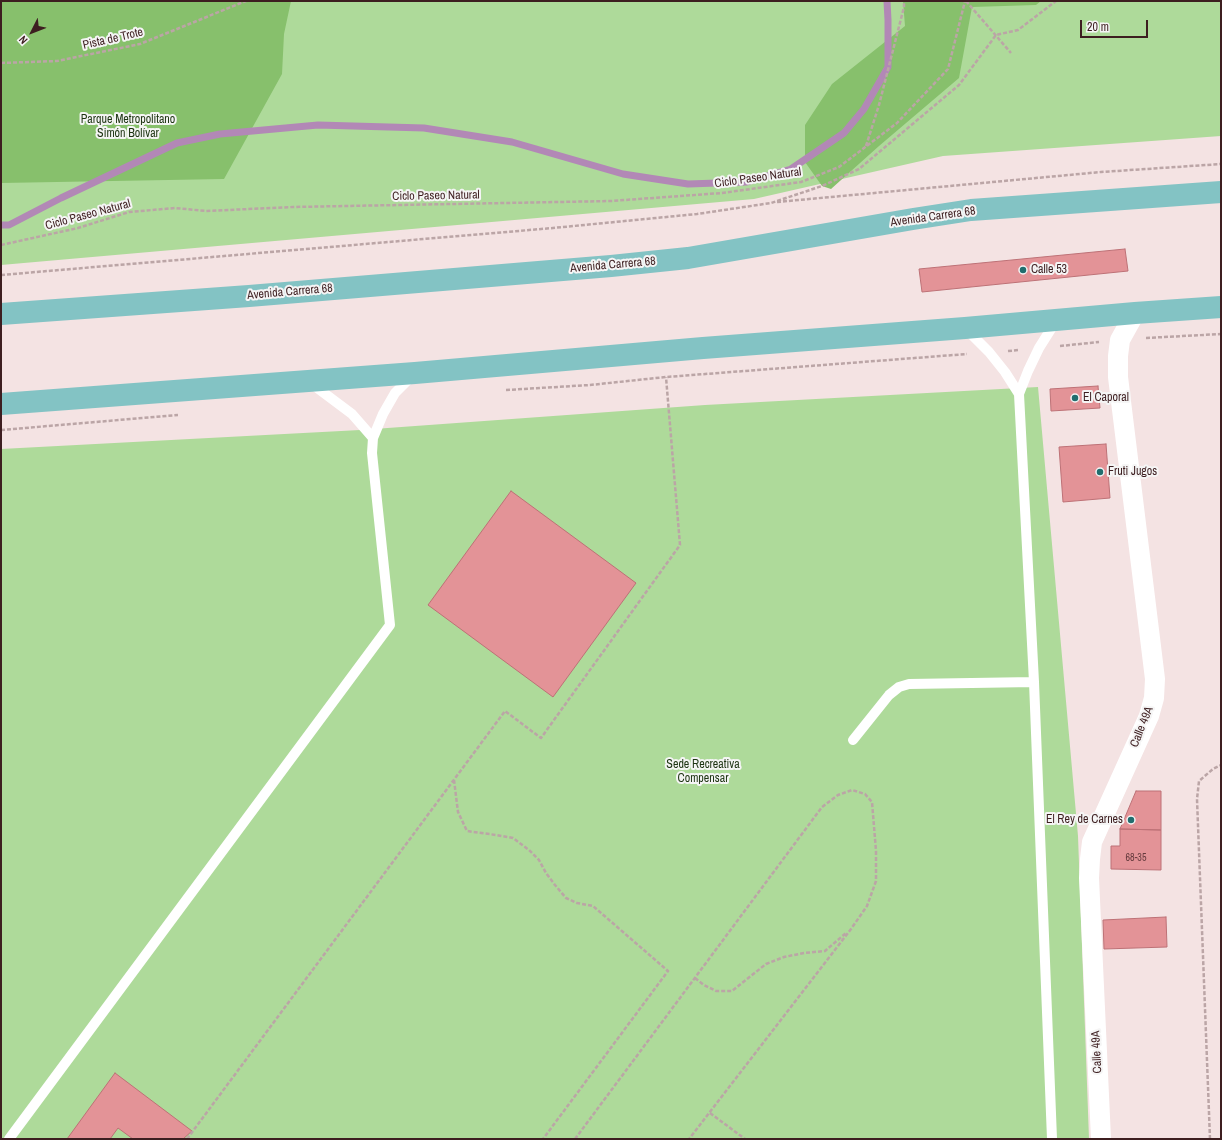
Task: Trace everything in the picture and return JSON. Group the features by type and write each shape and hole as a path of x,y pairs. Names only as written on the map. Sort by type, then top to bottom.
{"main road":[{"name":"Avenida Carrera 68","path":"1,314 257,295 688,258 971,210 1221,192"},
{"path":"1,404 415,373 703,348 1221,307"}],"street":[{"name":"Calle 49A","path":"1101,1139 1089,878 1090,859 1092,842 1149,716 1154,698 1155,679 1118,377 1120,340 1135,313"}],"lane":[{"path":"1052,1139 1034,682 1019,394 1039,348 1057,320"},
{"path":"965,328 989,352 1005,372 1019,394"},
{"path":"9,1139 390,625 372,453 373,438 383,414 395,393 415,373"},
{"path":"308,381 352,414 373,438"},
{"path":"853,740 889,695 899,687 909,684 1034,682"}],"path":[{"name":"Pista de Trote","path":"1,63 57,61 140,44 246,1"},
{"path":"866,147 879,105 904,1"},
{"path":"966,1 1011,53"},
{"name":"Ciclo Paseo Natural","path":"1,245 78,228 129,212 175,208 206,211 293,207 611,201 722,193 802,182 839,167 866,147 897,123 948,69 966,1"},
{"path":"771,203 822,186 859,169 959,85 996,35 1018,30 1056,1"},
{"path":"1,275 561,227 697,214 771,203 1101,172 1221,164"},
{"path":"505,390 590,385 666,377 1039,348 1120,340 1221,334"},
{"path":"187,1139 505,711 541,738 680,545 666,377"},
{"path":"1,430 179,415"},
{"path":"1210,1139 1197,800 1199,781 1213,769 1221,765"},
{"path":"454,780 458,812 467,831 512,838 529,850 539,860 546,873 566,898 577,903 593,906 668,971 543,1139"},
{"path":"575,1139 822,807 838,795 852,790 865,794 872,802 876,859 876,881 867,906 851,929 689,1139"},
{"path":"695,978 704,985 716,991 732,991 766,964 784,957 824,951 851,929"},
{"path":"710,1113 745,1139"}],"green space":[{"name":"Parque Metropolitano Simón Bolívar","path":"1,1 1221,1 1221,136 943,156 754,199 1,265"},
{"path":"1,1 291,1 284,34 282,74 224,179 1,183"},
{"path":"903,1 1041,1 1036,5 972,7 959,78 831,189 822,186 805,162 805,125 832,84 905,26"},
{"name":"Sede Recreativa Compensar","path":"1038,387 1078,836 1089,1139 1,1139 1,449 360,430 705,405"}],"building":[{"name":"Calle 53","path":"1125,249 1128,271 922,292 919,269"},
{"name":"El Caporal","path":"1098,386 1100,408 1051,411 1050,389"},
{"path":"1106,444 1110,498 1063,502 1059,447"},
{"path":"511,491 636,583 553,697 428,605"},
{"path":"1136,791 1161,791 1161,830 1120,829"},
{"path":"1120,829 1161,830 1161,870 1111,869 1111,846 1120,846"},
{"path":"1166,917 1167,947 1104,949 1103,920"},
{"path":"115,1073 192,1131 183,1139 133,1139 118,1128 110,1139 67,1139"}],"waterway":[{"path":"1,225 9,225 61,198 177,143 220,134 318,125 424,128 512,142 623,174 688,184 747,182 791,169 844,133 864,109 888,67 887,1"}],"place":[{"name":"Calle 53","path":"1023,270"},
{"name":"El Caporal","path":"1075,398"},
{"name":"Fruti Jugos","path":"1100,472"},
{"name":"El Rey de Carnes","path":"1131,820"}]}
